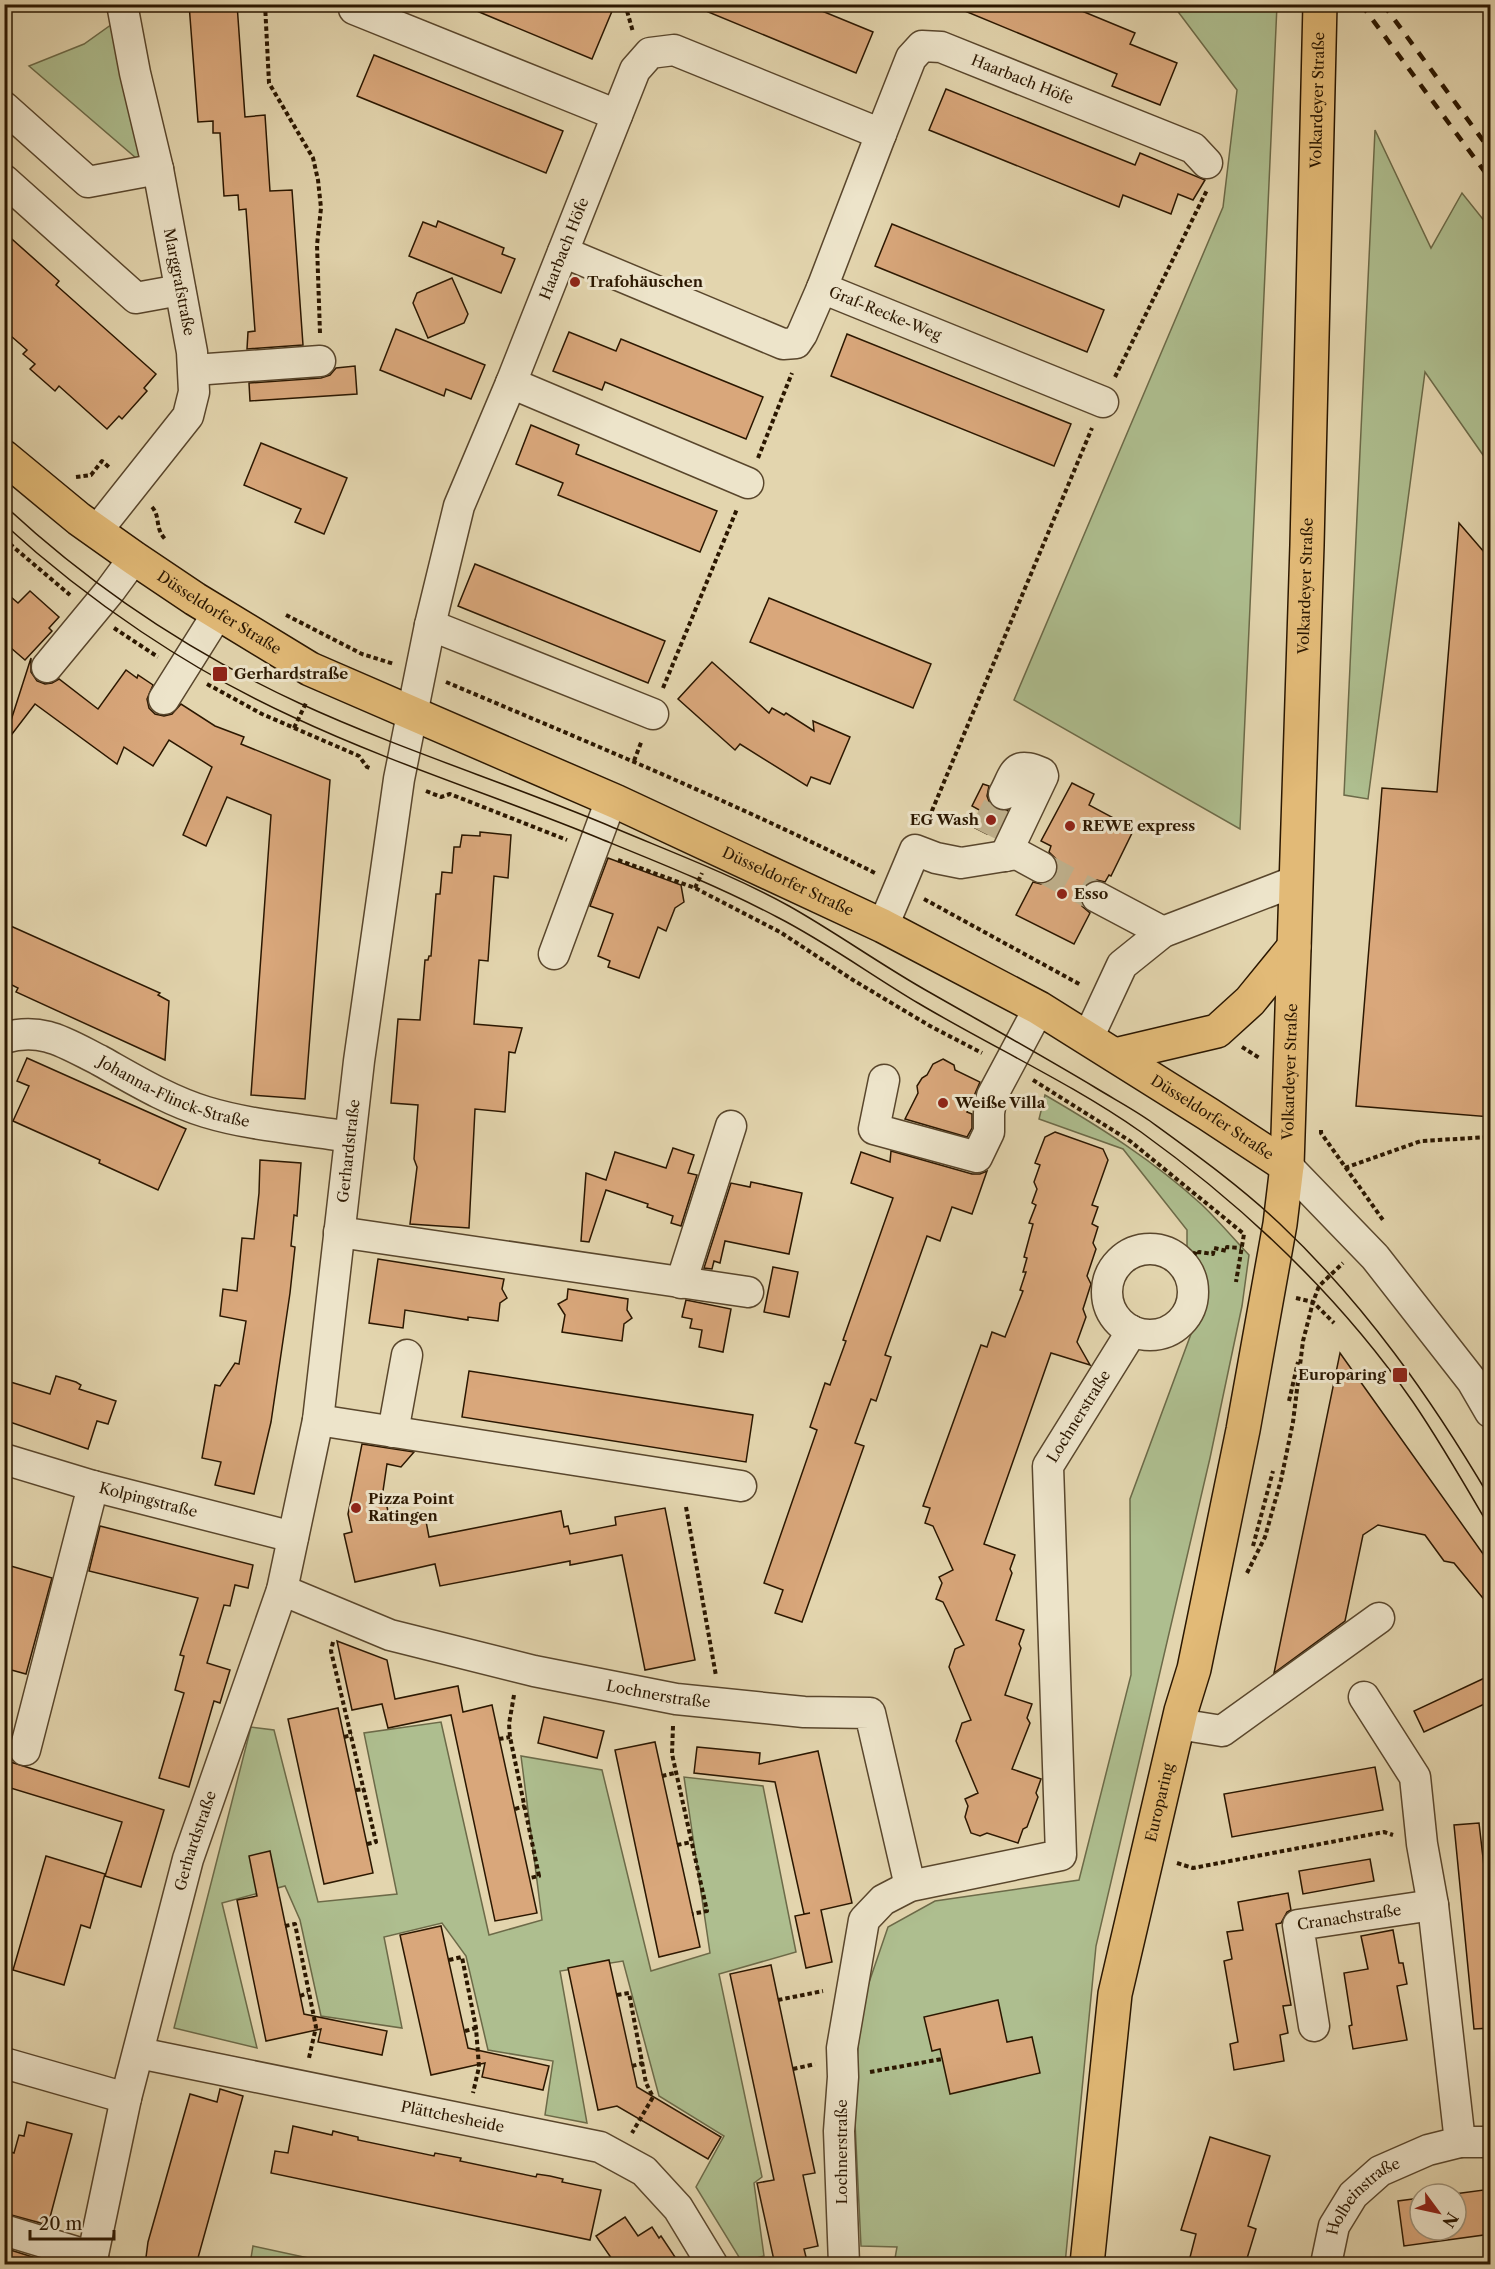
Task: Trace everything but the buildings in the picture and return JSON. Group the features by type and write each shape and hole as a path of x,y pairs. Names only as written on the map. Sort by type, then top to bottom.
{"main road":[{"name":"Volkardeyer Straße","path":"1287,1166 1320,4"},
{"name":"Düsseldorfer Straße","path":"4,457 96,532 218,613 310,669 611,800 883,926 1039,1008 1287,1166"},
{"path":"1115,1055 1217,1031 1250,1001 1294,946"},
{"name":"Europaring","path":"1088,2265 1115,1994 1178,1724 1194,1669 1243,1430 1280,1224 1287,1166"}],"street":[{"name":"Marggrafstraße","path":"96,532 188,416 194,392 194,370 158,169 135,73 122,4"},
{"path":"354,9 617,115"},
{"name":"Haarbach Höfe","path":"822,288 911,58 922,46 941,47 1193,148 1207,163"},
{"name":"Haarbach Höfe","path":"414,714 430,625 459,506 511,383 635,70 650,53 674,50 881,134"},
{"path":"4,107 88,182 158,169"},
{"path":"4,180 136,298 180,290"},
{"path":"563,252 783,344 796,343"},
{"name":"Graf-Recke-Weg","path":"796,343 822,288 1103,402"},
{"path":"194,370 320,361"},
{"path":"511,383 748,483"},
{"path":"47,667 134,558"},
{"path":"164,699 218,613"},
{"path":"430,625 653,714"},
{"name":"Gerhardstraße","path":"92,2261 126,2098 188,1859 282,1590 318,1420 359,1061 399,779 414,714"},
{"path":"1005,856 1043,776 1042,773 1022,767 1010,783"},
{"path":"554,954 611,800"},
{"path":"970,861 984,833"},
{"path":"883,926 915,850 936,858 961,863 1017,854 1041,867"},
{"path":"1088,1038 1122,964 1163,933 1296,881"},
{"path":"1097,897 1163,933"},
{"path":"884,1080 874,1129 977,1157 989,1132 992,1096 1039,1008"},
{"name":"Johanna-Flinck-Straße","path":"4,1038 40,1034 62,1041 153,1089 204,1112 350,1137"},
{"path":"681,1283 731,1126"},
{"name":"Düsseldorfer Straße","path":"1287,1166 1375,1257 1472,1381 1491,1412"},
{"path":"339,1232 748,1292"},
{"path":"1146,1248 1157,1248 1176,1256 1192,1276 1193,1304 1186,1317 1175,1328 1166,1332 1151,1335 1131,1331 1119,1322 1110,1310 1107,1295 1108,1280 1116,1263 1128,1253 1146,1248"},
{"name":"Lochnerstraße","path":"844,2265 839,2132 843,2077 842,2048 864,1920 883,1900 910,1886 1061,1855 1048,1466 1131,1331"},
{"path":"393,1432 407,1355"},
{"path":"318,1420 741,1486"},
{"name":"Kolpingstraße","path":"4,1460 93,1486 293,1537"},
{"path":"25,1750 93,1486"},
{"name":"Lochnerstraße","path":"282,1590 390,1635 519,1668 676,1699 804,1712 870,1713 910,1886"},
{"path":"1178,1724 1222,1731 1379,1618"},
{"path":"1364,1697 1415,1777 1422,1844 1433,1905 1460,2142 1491,2142"},
{"name":"Cranachstraße","path":"1314,2026 1298,1925 1433,1905"},
{"name":"Plättchesheide","path":"139,2053 600,2147 644,2170 678,2208 712,2265"},
{"path":"4,2063 126,2098"},
{"name":"Holbeinstraße","path":"1326,2265 1334,2226 1353,2195 1380,2170 1428,2150 1460,2142"},
{"path":"4,2230 92,2261"}],"path":[{"path":"265,4 269,83 313,158 318,180 321,208 317,245 320,361"},
{"path":"915,850 1103,402 1207,189 1207,163"},
{"path":"633,761 797,360 796,343"},
{"path":"131,488 155,511 159,533 169,543"},
{"path":"284,614 362,654 421,672 786,828 900,886 1107,999"},
{"path":"262,714 359,756 367,767 441,797 450,794 694,888 780,932 853,980 930,1026 1050,1089 1130,1141 1244,1234 1239,1258"},
{"path":"1217,1031 1289,1077"},
{"path":"1321,1122 1321,1133 1345,1168 1421,1141 1491,1137"},
{"path":"1289,1401 1312,1302 1319,1286 1362,1245"},
{"path":"1176,1256 1180,1248 1199,1255 1199,1251 1213,1254 1214,1248 1227,1251 1227,1247 1241,1248"},
{"path":"1312,1302 1334,1323"},
{"path":"1273,1471 1244,1578 1265,1537 1281,1480 1293,1422 1303,1341"},
{"path":"686,1507 720,1703"},
{"path":"340,1616 331,1651 376,1842 368,1844"},
{"path":"519,1668 509,1724 539,1876 530,1878"},
{"path":"676,1699 672,1754 707,1911 692,1914"},
{"path":"344,1737 352,1735"},
{"path":"499,1739 510,1737"},
{"path":"662,1776 675,1773"},
{"path":"356,1790 364,1789"},
{"path":"515,1809 525,1806"},
{"path":"1148,1855 1193,1868 1384,1832 1422,1844"},
{"path":"677,1845 692,1842"},
{"path":"285,1926 295,1924 316,2027 303,2085"},
{"path":"449,1960 462,1958 476,2028 479,2067 466,2120"},
{"path":"778,2000 853,1984"},
{"path":"616,1995 629,1993 646,2083 653,2097 619,2157"},
{"path":"300,1996 308,1994"},
{"path":"465,2031 476,2028"},
{"path":"843,2077 942,2059"},
{"path":"632,2066 643,2063"}],"green space":[{"path":"1173,5 1277,5 1240,829 1014,700 1223,207 1237,90"},
{"path":"115,22 143,164 29,66 84,44"},
{"path":"1375,130 1431,248 1462,193 1490,228 1490,465 1425,372 1368,799 1344,795"},
{"path":"1045,1095 1106,1132 1165,1173 1201,1204 1249,1255 1242,1306 1210,1458 1096,1946 1065,2264 894,2264 897,2247 861,2246 854,2102 861,2006 888,1927 935,1901 1079,1880 1131,1675 1130,1499 1208,1288 1187,1259 1187,1230 1123,1149 1039,1119"},
{"path":"441,1722 489,1935 542,1920 521,1756 602,1770 651,1971 710,1953 684,1777 763,1786 796,1952 719,1974 762,2177 754,2183 764,2256 742,2262 696,2187 724,2136 659,2096 623,1961 560,1971 587,2123 545,2115 553,2061 488,2050 466,1956 442,1923 384,1937 402,2028 321,2016 300,1920 285,1886 222,1903 257,2048 174,2028 251,1727 274,1730 318,1902 397,1894 364,1733"},
{"path":"253,2246 336,2264 250,2264"}],"tunnel":[{"path":"984,833 1004,794"},
{"path":"1041,867 1097,897"}],"tram line":[{"path":"4,505 72,563 144,616 181,640 259,683 337,720 605,824 767,894 807,916 911,982 1144,1117 1249,1196 1279,1223 1340,1286 1420,1388 1490,1498"},
{"path":"4,524 105,607 178,656 216,678 331,734 601,839 755,906 813,937 946,1019 1087,1097 1141,1132 1180,1161 1254,1223 1289,1256 1354,1326 1413,1402 1490,1528"}],"railway":[{"path":"1361,4 1490,179"},
{"path":"1383,4 1490,150"}],"place":[{"name":"Trafohäuschen","path":"575,282"},
{"name":"Gerhardstraße","path":"220,674"},
{"name":"EG Wash","path":"991,820"},
{"name":"REWE express","path":"1070,826"},
{"name":"Esso","path":"1062,894"},
{"name":"Weiße Villa","path":"943,1103"},
{"name":"Europaring","path":"1400,1375"},
{"name":"Pizza Point Ratingen","path":"356,1508"}]}
